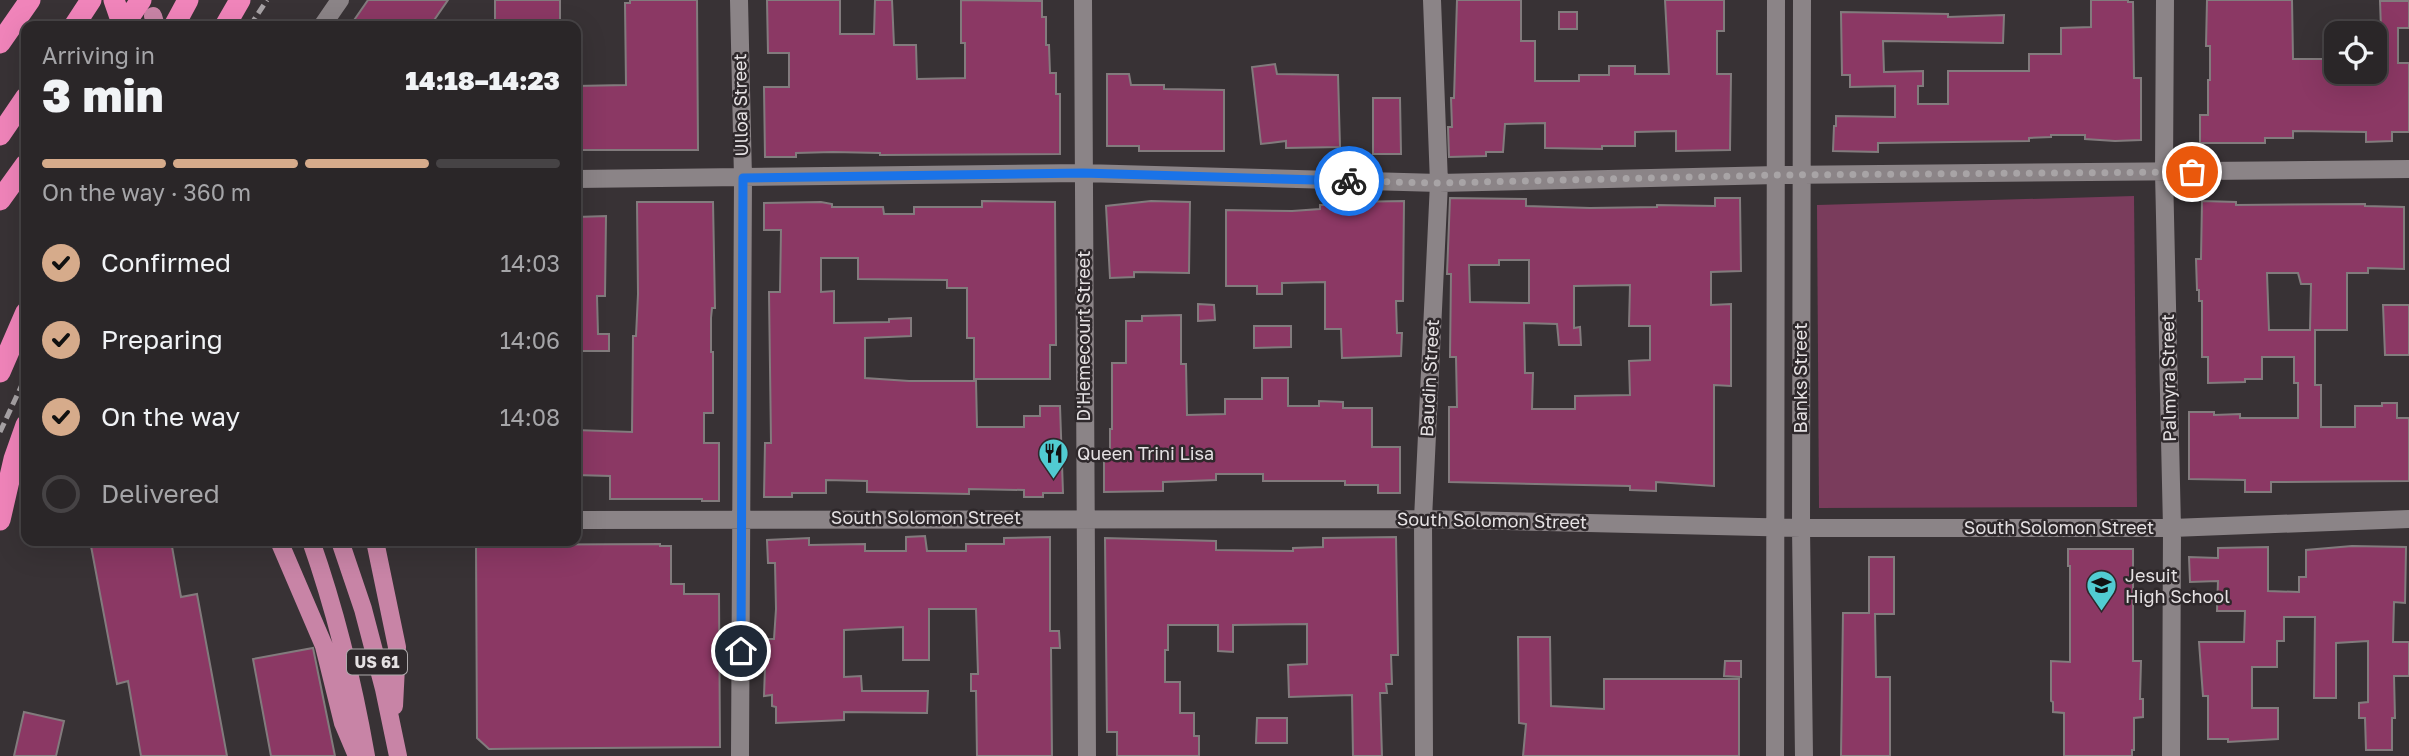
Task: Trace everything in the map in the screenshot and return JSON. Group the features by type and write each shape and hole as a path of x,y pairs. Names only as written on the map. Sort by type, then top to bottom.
{"highway":[{"path":"0,43 30,0"},
{"path":"77,21 91,0"},
{"path":"114,0 121,21"},
{"path":"177,21 188,0"},
{"path":"193,21 203,0"},
{"path":"228,21 240,0"},
{"path":"132,21 149,11"},
{"path":"0,135 21,104"},
{"path":"0,201 21,171"},
{"path":"0,372 21,324"},
{"path":"0,520 21,439"}],"main road":[{"path":"281,546 324,646 343,723 357,756"},
{"name":"US 61","path":"313,546 338,620 366,756"},
{"name":"US 61","path":"342,546 363,609 398,756"},
{"path":"376,546 397,647 392,729 405,756"}],"street":[{"path":"325,21 340,0"},
{"name":"Ulloa Street","path":"739,0 743,178 740,756"},
{"name":"D'Hemecourt Street","path":"1083,0 1087,756"},
{"name":"Baudin Street","path":"1424,756 1423,519 1438,183 1432,0"},
{"name":"Banks Street","path":"1775,756 1776,0"},
{"name":"Banks Street","path":"1802,0 1801,528 1804,756"},
{"name":"Palmyra Street","path":"2165,0 2164,172 2172,528 2171,756"},
{"path":"581,178 1083,173 1438,183 1777,175 2409,169"},
{"name":"South Solomon Street","path":"581,520 1423,519 1801,528 2172,528 2409,519"}],"shaded area":[{"path":"2134,196 2137,507 1819,508 1817,205"}],"building":[{"path":"368,0 448,0 433,21 353,21"},
{"path":"495,0 560,0 560,21 495,21"},
{"path":"630,0 697,0 698,150 581,150 581,86 626,85 625,3 630,3"},
{"path":"767,0 840,0 840,34 874,34 875,0 892,0 894,45 916,45 917,79 965,78 965,43 961,43 961,0 1042,1 1042,17 1046,17 1050,73 1056,73 1056,94 1060,94 1060,154 880,155 833,152 796,153 796,157 765,157 764,87 789,87 789,53 768,53"},
{"path":"1457,0 1521,0 1521,41 1535,41 1535,81 1579,81 1579,75 1609,75 1609,66 1635,66 1635,74 1669,74 1665,0 1724,0 1724,31 1717,31 1717,74 1731,74 1730,150 1676,151 1676,131 1635,132 1635,146 1602,146 1602,149 1545,148 1545,123 1505,124 1503,152 1486,152 1486,156 1449,157 1448,127 1452,127 1451,98 1454,98"},
{"path":"2091,0 2133,2 2134,78 2141,78 2141,140 2115,141 2085,139 2085,135 2051,135 2029,138 2029,141 1878,143 1878,152 1833,151 1836,116 1895,117 1895,86 1850,87 1850,75 1842,75 1841,12 1948,14 1948,17 2004,15 2003,43 1883,41 1884,72 1923,71 1923,86 1918,86 1918,104 1948,104 1948,71 2029,71 2029,54 2061,54 2061,28 2091,27"},
{"path":"2207,0 2292,0 2293,59 2324,59 2324,84 2387,84 2387,21 2381,21 2380,1 2409,1 2409,28 2398,28 2398,63 2409,63 2409,132 2392,132 2392,141 2366,142 2366,132 2293,131 2293,138 2265,138 2265,143 2200,143 2200,115 2208,115 2210,46 2206,46"},
{"path":"1559,12 1577,12 1577,29 1559,29"},
{"path":"1275,64 1277,74 1338,75 1340,147 1286,148 1286,141 1261,144 1252,67"},
{"path":"1107,74 1129,74 1131,85 1164,85 1164,89 1224,90 1224,151 1139,151 1139,146 1107,146"},
{"path":"1373,98 1400,98 1401,154 1373,154"},
{"path":"1450,198 1526,199 1526,206 1590,208 1715,206 1715,198 1740,198 1741,271 1711,272 1711,305 1731,304 1731,386 1714,385 1714,486 1656,482 1656,491 1630,490 1630,486 1449,482 1449,407 1457,407 1456,357 1450,357 1451,274 1447,274","holes":["1499,260 1529,260 1529,303 1470,302 1469,265 1499,265","1630,285 1629,326 1650,326 1650,360 1629,361 1630,395 1575,396 1575,409 1532,409 1533,373 1525,373 1524,323 1557,324 1559,345 1581,345 1580,327 1574,328 1574,286"]},
{"path":"982,201 1055,202 1056,345 1050,345 1050,379 974,379 974,338 967,338 967,288 947,288 947,280 858,279 858,258 821,258 821,292 834,291 834,323 889,322 889,319 911,318 911,336 865,338 865,378 976,381 977,427 1024,427 1024,416 1040,416 1040,406 1060,406 1063,493 1024,497 1024,490 969,489 969,494 867,492 867,481 826,480 826,493 792,493 792,497 764,497 765,443 771,443 769,292 780,292 781,230 764,230 764,203 821,202 832,204 832,207 883,207 884,214 914,214 914,207 982,207"},
{"path":"1151,201 1190,202 1189,273 1134,272 1134,277 1110,278 1106,206"},
{"path":"1404,201 1403,301 1396,301 1397,333 1402,333 1401,356 1342,358 1341,329 1325,329 1325,282 1282,283 1282,294 1257,294 1257,286 1226,286 1226,210 1292,211 1320,209 1320,205 1349,205 1349,202"},
{"path":"2202,201 2236,202 2236,205 2365,204 2404,207 2404,269 2368,268 2368,273 2347,273 2347,330 2315,330 2315,385 2321,385 2321,427 2355,427 2355,406 2397,403 2397,418 2409,418 2409,481 2271,482 2271,492 2245,492 2245,480 2189,479 2189,412 2240,414 2240,418 2298,418 2298,383 2294,383 2294,357 2262,357 2262,379 2208,383 2208,357 2202,357 2202,301 2199,301 2197,290 2196,259 2201,259","holes":["2267,273 2298,273 2301,284 2311,284 2310,330 2269,330"]},
{"path":"637,202 713,202 713,413 704,413 704,443 719,443 719,501 610,499 610,476 581,475 581,430 632,432 633,336 636,336"},
{"path":"606,216 605,296 597,296 598,334 609,334 609,351 581,351 581,217"},
{"path":"1198,304 1214,305 1215,320 1198,321"},
{"path":"2383,305 2409,305 2409,355 2385,355"},
{"path":"1181,315 1181,364 1186,364 1187,415 1225,414 1225,399 1262,399 1262,378 1288,378 1288,406 1319,406 1319,401 1343,402 1343,408 1372,408 1372,447 1400,447 1400,493 1378,493 1378,485 1345,485 1345,481 1263,481 1263,474 1216,474 1216,480 1163,482 1163,491 1104,492 1104,459 1110,459 1112,429 1112,363 1126,363 1126,321 1142,321 1142,316"},
{"path":"1254,326 1291,326 1291,347 1254,348"},
{"path":"925,536 927,551 966,551 966,544 1004,544 1004,538 1050,537 1050,631 1059,631 1060,648 1051,648 1052,756 977,756 976,691 971,691 971,674 978,674 976,609 929,609 929,660 903,660 903,627 844,630 844,677 861,676 862,691 928,691 927,713 844,712 844,720 776,723 776,707 772,706 772,695 764,696 766,639 774,639 776,609 775,563 768,563 767,540 809,538 809,545 865,544 865,551 906,551 906,537"},
{"path":"1396,537 1398,655 1391,655 1392,684 1386,684 1387,693 1380,693 1382,756 1353,756 1352,695 1289,697 1288,665 1307,664 1307,624 1233,625 1233,652 1218,651 1218,625 1168,625 1165,682 1180,682 1180,713 1194,713 1194,736 1199,736 1199,756 1117,756 1117,732 1107,732 1105,538 1216,541 1216,550 1293,551 1293,548 1323,547 1323,538"},
{"path":"91,546 172,546 181,597 197,594 227,756 141,756 128,681 117,684"},
{"path":"476,546 671,546 671,584 684,584 684,594 719,594 720,747 489,749 477,738"},
{"path":"2352,546 2406,547 2405,603 2394,602 2393,642 2409,642 2409,676 2394,676 2395,718 2392,718 2392,750 2366,750 2365,718 2359,718 2359,703 2368,702 2368,641 2336,643 2336,698 2314,698 2315,617 2284,617 2284,641 2277,641 2277,667 2252,667 2252,708 2278,708 2278,739 2228,742 2228,739 2208,739 2208,696 2203,696 2199,642 2244,642 2245,611 2217,611 2218,581 2190,582 2189,557 2218,558 2218,548 2268,547 2268,591 2299,592 2299,577 2306,577 2306,550"},
{"name":"Jesuit High School","path":"2068,549 2133,549 2133,661 2141,661 2140,699 2143,699 2143,717 2134,718 2132,756 2064,756 2064,713 2053,712 2051,661 2070,662"},
{"path":"1869,557 1894,557 1894,614 1875,614 1876,677 1890,677 1890,756 1841,756 1843,613 1869,613"},
{"path":"1518,637 1550,637 1551,706 1604,709 1604,679 1739,679 1739,756 1523,756 1526,724 1519,723"},
{"path":"313,648 335,756 271,756 253,659"},
{"path":"1725,661 1741,661 1741,677 1724,676"},
{"path":"24,712 64,721 56,756 14,756"},
{"path":"1257,718 1287,718 1287,743 1256,743"}],"railway":[{"path":"253,21 267,0"},
{"path":"0,432 21,387"}],"way so far":[{"path":"1349,181 1438,183 1777,175 2192,172"}],"place":[{"name":"Queen Trini Lisa","path":"1054,481"},
{"name":"Jesuit High School","path":"2102,613"}],"route":[{"path":"741,651 743,178 1083,173 1349,181"}]}
